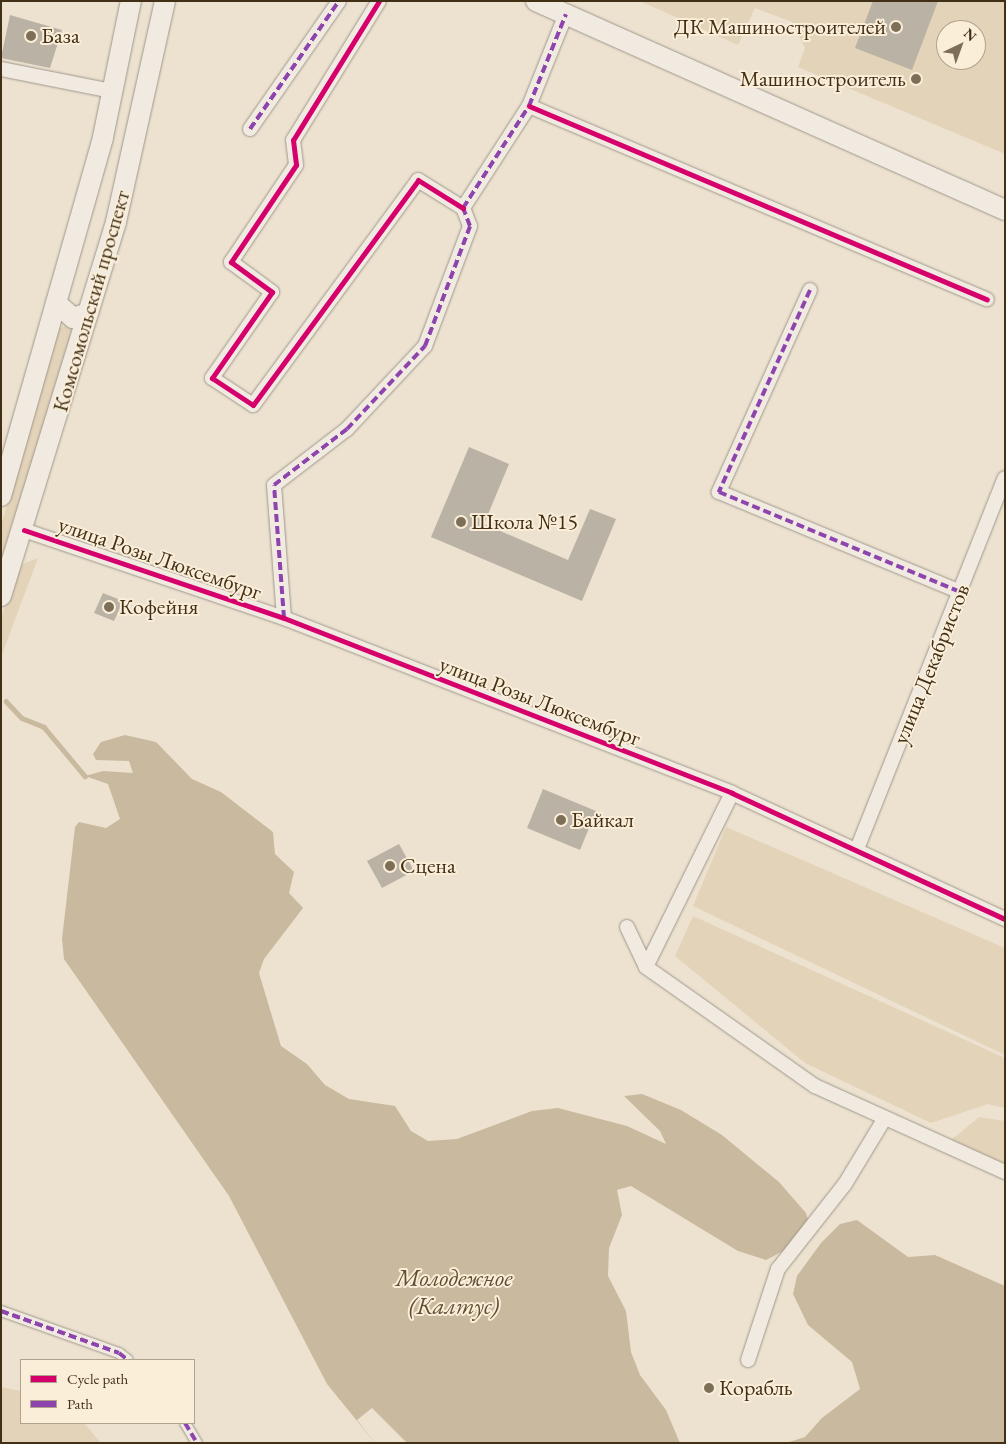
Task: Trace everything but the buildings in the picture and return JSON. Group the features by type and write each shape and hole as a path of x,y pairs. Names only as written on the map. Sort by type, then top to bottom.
{"main road":[{"name":"Комсомольский проспект","path":"1,496 56,303 112,90 131,1"},
{"name":"Комсомольский проспект","path":"1,596 24,530 116,222 165,1"},
{"path":"536,1 1005,210"},
{"path":"56,303 73,318 88,313"}],"street":[{"path":"250,129 339,1"},
{"path":"284,618 274,485 347,429 425,346 470,226 463,208 418,180 253,404 212,378 272,292 231,262 296,165 293,140 379,1"},
{"path":"463,208 529,106 566,14"},
{"path":"1,69 112,90"},
{"path":"529,106 987,299"},
{"path":"810,290 719,492 960,592"},
{"name":"улица Декабристов","path":"857,849 1005,478"},
{"name":"улица Розы Люксембург","path":"24,530 284,618 732,794 857,849 1005,919"},
{"path":"646,967 732,794"},
{"path":"626,927 646,967 815,1086 1005,1172"},
{"path":"748,1360 778,1269 846,1184 885,1118"},
{"path":"1,1311 119,1353 127,1359"},
{"path":"186,1424 197,1443"}],"shaded area":[{"name":"Машиностроитель","path":"640,1 1005,1 1005,154 798,67 805,48 792,22 755,8 738,45"},
{"path":"67,324 74,330 1,559 1,525 59,329"},
{"path":"38,558 1,657 1,617 12,587 23,564"},
{"path":"726,827 1005,948 1005,1055 693,906"},
{"path":"693,916 1005,1058 1005,1108 988,1104 931,1123 805,1063 675,956"},
{"path":"979,1117 1005,1121 1005,1173 950,1141"},
{"path":"1,1387 20,1391 20,1424 85,1424 101,1443 1,1443"}],"water":[{"name":"Молодежное (Калтус)","path":"125,735 156,742 192,779 221,792 273,832 275,854 294,872 289,893 303,908 264,959 259,973 281,1046 307,1064 325,1085 349,1099 395,1106 411,1131 428,1141 457,1139 532,1111 558,1108 627,1126 666,1144 660,1131 624,1096 642,1094 681,1110 722,1135 779,1182 806,1213 808,1220 791,1247 766,1260 738,1251 631,1186 617,1190 622,1215 609,1248 608,1276 626,1311 631,1352 640,1375 666,1410 680,1443 375,1443 327,1384 229,1196 64,959 62,939 75,827 79,822 106,828 120,819 108,784 85,776 103,771 133,773 129,761 96,760 93,754 101,742"},
{"path":"857,1220 908,1257 935,1255 1005,1286 1005,1443 786,1443 805,1437 822,1418 860,1389 852,1362 808,1325 793,1294 797,1276 821,1243 840,1224"}],"pier":[{"path":"372,1408 407,1443 375,1443 357,1420"}],"waterway":[{"path":"6,701 22,718 44,727 85,776"}],"marked path":[{"path":"250,129 339,1"},
{"path":"284,618 274,485 347,429 425,346 470,226 463,208 529,106 566,14"},
{"path":"810,290 719,492 960,592"},
{"path":"1,1311 119,1353 127,1359"},
{"path":"186,1424 197,1443"}],"cycle path":[{"path":"379,1 293,140 296,165 231,262 272,292 212,378 253,405 418,180 463,208"},
{"path":"529,106 987,299"},
{"path":"24,530 284,618 732,793 1005,919"}],"place":[{"name":"ДК Машиностроителей","path":"896,27"},
{"name":"База","path":"31,36"},
{"name":"Машиностроитель","path":"916,79"},
{"name":"Школа №15","path":"461,522"},
{"name":"Кофейня","path":"109,607"},
{"name":"Байкал","path":"561,820"},
{"name":"Сцена","path":"390,866"},
{"name":"Корабль","path":"709,1388"}]}
